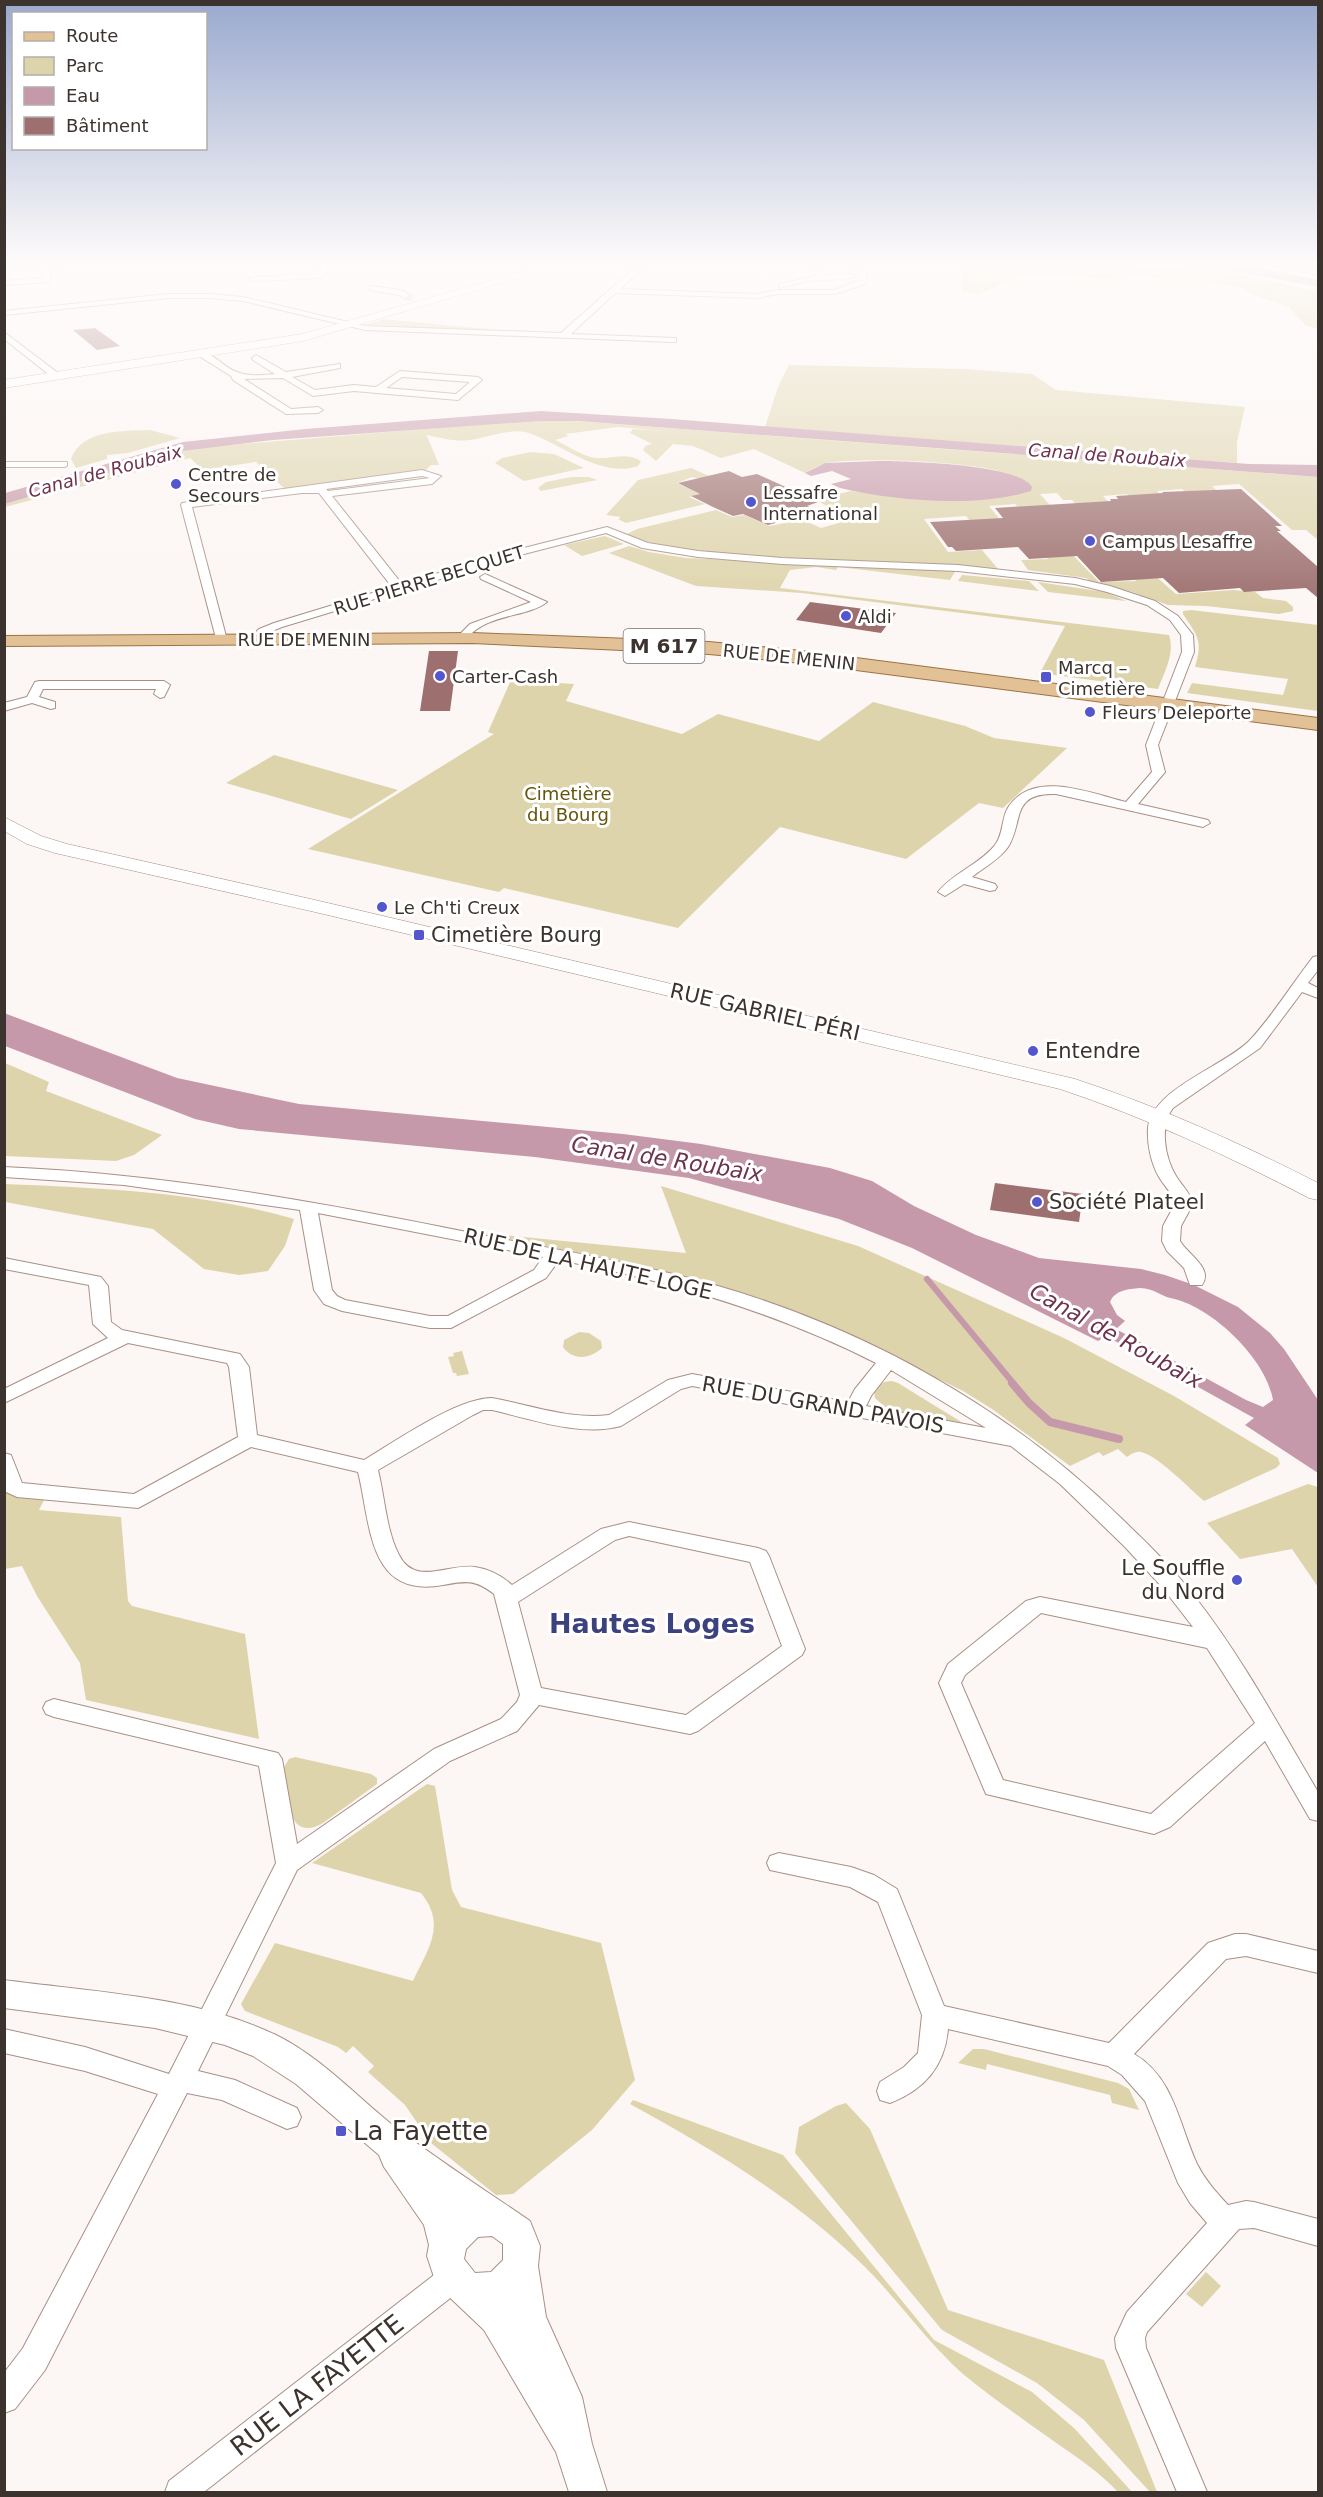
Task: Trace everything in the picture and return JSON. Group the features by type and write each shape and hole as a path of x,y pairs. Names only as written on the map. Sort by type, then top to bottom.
{"main road":[{"path":"4,384 35,379"},
{"name":"RUE DE MENIN","path":"4,639 463,636 756,652 1318,719"},
{"name":"RUE DE MENIN","path":"1170,702 1318,724"},
{"name":"RUE GABRIEL PÉRI","path":"4,813 33,832 52,840 196,878"},
{"name":"RUE GABRIEL PÉRI","path":"4,823 27,837 52,847 196,878 1025,1073 1110,1098 1158,1116 1207,1137 1318,1192"}],"street":[{"path":"237,379 289,412 318,410"},
{"path":"289,379 315,394 354,388 458,397 478,380 459,379"},
{"path":"378,390 394,379"},
{"path":"6,466 11,459 8,454"},
{"path":"6,466 64,464"},
{"path":"221,638 190,513 186,505 315,489 332,484 422,472 436,476 432,481 326,494"},
{"path":"315,489 326,494 399,588"},
{"name":"RUE PIERRE BECQUET","path":"256,637 278,625 399,588 523,551 607,530 639,544 699,554 782,561 972,569 1075,581 1124,593 1168,613 1187,635 1188,652 1170,702"},
{"path":"463,636 476,625 542,602 485,577"},
{"path":"32,699 39,685 164,685 160,694"},
{"path":"4,706 32,699 51,705"},
{"path":"1129,807 1159,772 1152,748 1170,702"},
{"path":"945,892 1001,847 1006,839 1014,809 1036,790 1056,790 1203,823"},
{"path":"963,879 990,887"},
{"path":"1196,1281 1196,1270 1193,1264 1172,1244 1170,1237 1184,1199 1168,1178 1161,1160 1156,1130 1158,1116 1167,1105 1254,1045 1318,960"},
{"path":"1300,985 1318,994"},
{"name":"RUE DE LA HAUTE LOGE","path":"4,1172 145,1181 308,1205 664,1277 723,1294 821,1330 888,1361 966,1405 1019,1440 1074,1485 1149,1558 1186,1601 1216,1642 1318,1812"},
{"path":"308,1205 323,1290 326,1298 331,1302 342,1305 430,1322 451,1322 540,1274 554,1255"},
{"path":"4,1263 95,1281 99,1287 102,1324 109,1332 229,1356 238,1366 248,1440"},
{"path":"4,1397 125,1336"},
{"path":"854,1411 862,1394 888,1361"},
{"name":"RUE DU GRAND PAVOIS","path":"368,1467 480,1404 492,1404 587,1422 606,1423 614,1421 675,1384 692,1380 1019,1440"},
{"path":"4,1460 11,1485 17,1490 132,1501 138,1501 248,1440 368,1467 384,1541 392,1562 400,1571 410,1578 424,1581 472,1574 484,1577 504,1590 531,1695 527,1706 509,1725 442,1755 288,1863 179,2084 34,2359 4,2398"},
{"path":"507,1599 608,1534 629,1529 758,1556 794,1649 690,1725 531,1695"},
{"path":"1216,1642 1193,1635 1040,1605 1034,1607 956,1670 950,1683 994,1787 1154,1824 1267,1725"},
{"path":"54,1708 270,1759 288,1863"},
{"path":"779,1863 855,1878 877,1886 888,1896 935,2015 932,2050 925,2068 890,2091"},
{"path":"1114,2056 1217,1951 1235,1945 1246,1945 1318,1962"},
{"path":"4,1994 100,2005 208,2026 247,2037 279,2053 308,2073 383,2138 497,2220 513,2228 519,2238 523,2255 514,2277 498,2288 486,2291 456,2272"},
{"path":"935,2015 1114,2056 1131,2064 1154,2087 1188,2175 1204,2199 1226,2221"},
{"path":"4,2041 85,2059 179,2084 225,2089 287,2117"},
{"path":"383,2138 436,2209 446,2232 456,2272 497,2317 573,2444"},
{"path":"1192,2493 1131,2348 1130,2338 1137,2322 1231,2217 1246,2214 1318,2232"},
{"path":"456,2272 456,2232 479,2219 497,2220"},
{"path":"520,2266 528,2318 563,2397 573,2444 588,2493"},
{"name":"RUE LA FAYETTE","path":"181,2492 456,2272"}],"green space":[{"path":"782,379 1039,379 1056,390 1245,407 1237,442 1237,463 765,427"},
{"path":"560,420 1318,477 1318,540 1306,530 1292,530 1239,484 1212,486 1242,513 1222,526 1182,489 1157,491 1185,517 1164,530 1127,494 1103,496 1127,521 1100,529 1072,500 1063,500 1057,493 1040,494 1066,523 1044,536 1015,504 989,506 1007,528 987,541 966,516 924,519 948,552 982,550 998,569 743,556 695,551 625,535 637,529 716,510 732,517 744,515 770,526 789,522 760,507 770,505 821,528 842,522 817,510 828,507 815,499 851,491 954,500 1000,497 1031,491 1014,476 998,471 950,464 843,461 826,463 805,473 754,449 721,458 693,446 673,444 656,461 643,450 645,446 652,444 630,433 633,429 667,431 618,427 565,434 569,436 555,440 590,457 628,456 635,458 641,461 638,466 624,469 596,464 522,431 459,440 427,435 425,431 439,465 431,465 425,471 286,490 256,462 203,470 190,458 5,507 5,504 182,451 205,447"},
{"path":"150,430 180,438 128,453 107,455 107,459 76,468 71,459 76,449 94,437 116,432"},
{"path":"530,452 554,454 584,468 524,481 495,463 502,458"},
{"path":"691,468 738,489 692,477 677,483 700,494 689,497 705,504 626,523 618,519 621,517 606,515 638,480"},
{"path":"571,477 589,477 597,480 541,491 538,488 546,482"},
{"path":"605,536 624,544 582,556 564,545"},
{"path":"629,546 686,558 956,570 950,580 838,567 836,570 816,567 790,570 780,588 1169,635 1170,655 1158,689 1040,673 1065,626 802,593 696,586 609,553"},
{"path":"1064,546 1099,582 1136,581 1132,575 1152,573 1176,594 1233,590 1255,592 1263,598 1286,601 1293,607 1293,611 1279,614 1206,606 1168,605 1086,578 1028,570 1021,560 1048,559 1039,548"},
{"path":"962,575 1029,581 1039,591 958,581"},
{"path":"1038,582 1105,592 1126,601 1048,592"},
{"path":"1191,610 1318,625 1318,711 1187,693 1192,683 1283,695 1288,679 1195,667 1199,651 1198,639 1183,614 1183,611"},
{"name":"Cimetière du Bourg","path":"511,680 574,684 566,701 682,734 718,714 819,741 873,702 965,726 994,738 1067,748 1003,808 979,803 906,859 780,827 678,928 504,888 499,892 308,849 494,734 488,732"},
{"path":"274,755 398,790 351,819 226,783"},
{"path":"5,1063 49,1082 46,1091 162,1135 134,1155 116,1161 5,1156"},
{"path":"5,1184 187,1197 294,1219 285,1246 268,1271 239,1275 204,1269 153,1229 5,1202"},
{"path":"661,1186 858,1246 1064,1338 1174,1396 1278,1458 1280,1464 1276,1468 1204,1501 1166,1467 1142,1452 1135,1452 1127,1457 1118,1449 1103,1456 1099,1452 1070,1466 992,1409 963,1391 822,1322 730,1290 634,1265 482,1233 686,1253"},
{"path":"579,1332 589,1333 601,1341 602,1348 582,1357 567,1352 563,1347 564,1340"},
{"path":"462,1351 469,1374 457,1376 453,1373 448,1357"},
{"path":"892,1381 963,1423 887,1409 875,1398 874,1389 884,1382"},
{"path":"1308,1484 1318,1487 1318,1587 1292,1549 1240,1559 1207,1523"},
{"path":"4,1485 45,1498 39,1510 121,1517 128,1601 132,1606 245,1634 259,1739 86,1700 80,1663 37,1596 22,1566 5,1569"},
{"path":"295,1757 371,1774 377,1778 377,1784 323,1823 311,1828 301,1827 290,1812 284,1767 289,1759"},
{"path":"427,1784 435,1786 452,1890 461,1907 601,1943 635,2080 592,2130 513,2194 496,2195 431,2143 405,2105 368,2072 374,2066 353,2046 346,2053 338,2047 245,2011 241,2004 275,1943 413,1981 429,1948 434,1926 429,1905 421,1893 312,1863"},
{"path":"973,2049 984,2049 1118,2083 1129,2089 1139,2110 1112,2103 1110,2095 987,2064 986,2070 958,2063"},
{"path":"633,2100 783,2155 934,2340 1032,2392 1075,2429 1132,2492 1118,2492 1088,2466 963,2374 937,2349 865,2267 811,2219 753,2177 630,2104"},
{"path":"846,2103 870,2129 948,2310 1104,2360 1157,2492 1150,2492 1084,2420 1037,2383 942,2330 795,2153 799,2127 836,2106"},
{"path":"1206,2272 1221,2286 1202,2307 1186,2294"}],"water":[{"name":"Canal de Roubaix","path":"541,411 672,419 1249,464 1318,465 1318,477 577,421 539,421 273,440 182,451 5,504 5,493 183,442 305,429"},
{"path":"879,461 936,463 985,469 1023,479 1032,487 1031,491 986,500 936,501 862,493 831,484 851,479 832,471 811,476 805,473 825,463"},
{"name":"Canal de Roubaix","path":"4,1013 177,1078 299,1104 623,1134 701,1144 830,1168 872,1181 914,1206 976,1235 1039,1258 1141,1269 1165,1275 1194,1285 1238,1307 1270,1333 1284,1349 1318,1400 1318,1473 1245,1425 1254,1418 1106,1336 1098,1341 912,1248 839,1219 689,1178 535,1157 239,1129 195,1119 5,1046","holes":["1135,1288 1145,1289 1186,1303 1218,1322 1234,1336 1260,1367 1273,1400 1263,1407 1246,1400 1116,1329 1125,1321 1117,1315 1110,1302 1112,1298 1122,1291"]}],"building":[{"path":"729,471 742,477 757,474 818,502 807,506 819,511 768,525 743,514 733,516 713,507 691,496 700,494 678,483"},
{"name":"Campus Lesaffre","path":"1241,489 1282,526 1275,526 1281,531 1277,531 1318,567 1318,598 1306,588 1244,592 1240,588 1179,593 1163,578 1101,582 1077,556 1029,559 1018,547 956,551 948,547 930,522 1003,518 995,508 1111,501 1110,499 1118,499 1116,496 1162,492"},
{"name":"Aldi","path":"810,602 896,613 881,633 796,620"},
{"name":"Carter-Cash","path":"429,651 458,651 450,711 420,711"},
{"name":"Société Plateel","path":"995,1183 1083,1194 1079,1222 990,1210"}],"waterway":[{"path":"927,1279 1014,1384"},
{"path":"1012,1383 1050,1422 1119,1439"}],"place":[{"name":"Centre de Secours","path":"176,484"},
{"name":"Lessafre International","path":"751,502"},
{"name":"Campus Lesaffre","path":"1090,541"},
{"name":"Aldi","path":"846,616"},
{"name":"Carter-Cash","path":"440,676"},
{"name":"Marcq – Cimetière","path":"1046,677"},
{"name":"Fleurs Deleporte","path":"1090,712"},
{"name":"Le Ch'ti Creux","path":"382,907"},
{"name":"Cimetière Bourg","path":"419,935"},
{"name":"Entendre","path":"1033,1051"},
{"name":"Société Plateel","path":"1037,1202"},
{"name":"Le Souffle du Nord","path":"1237,1580"},
{"name":"La Fayette","path":"341,2131"}],"district":[{"name":"Hautes Loges","path":"652,1623"}]}
